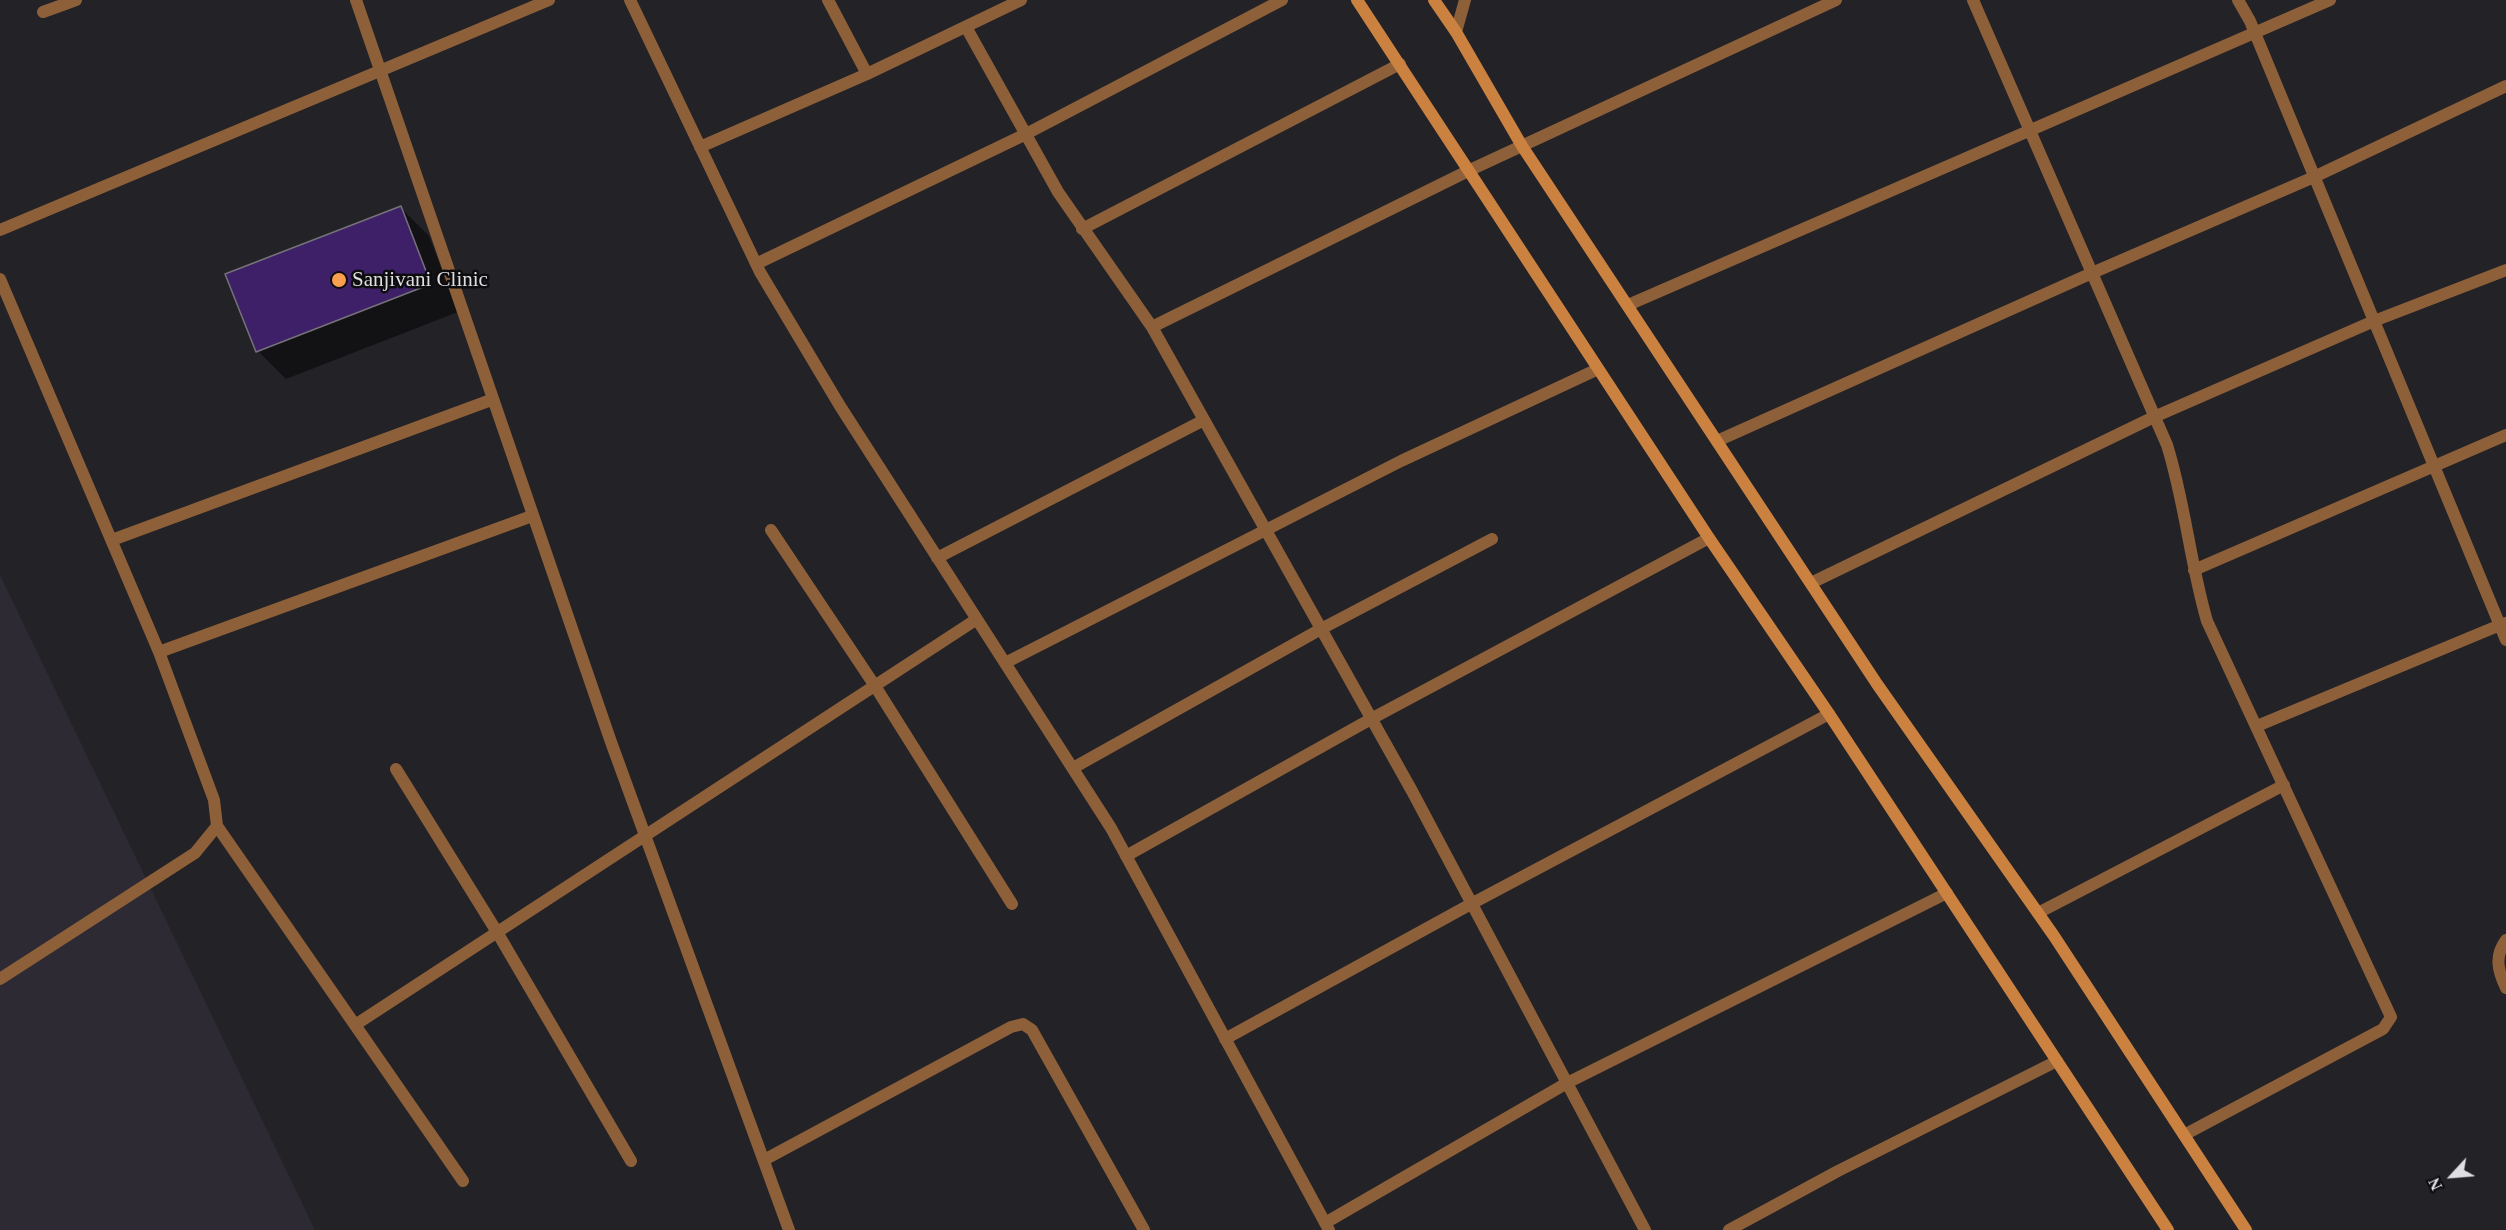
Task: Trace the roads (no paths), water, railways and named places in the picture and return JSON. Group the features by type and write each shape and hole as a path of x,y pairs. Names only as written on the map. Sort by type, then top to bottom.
{"main road":[{"path":"1357,0 1709,538 1947,893 2168,1230"},
{"path":"1434,0 1456,32 1522,146 1877,684 2038,913 2246,1230"}],"street":[{"path":"43,12 76,0"},
{"path":"356,0 532,516 789,1230"},
{"path":"0,230 549,0"},
{"path":"630,0 756,264 840,406 1073,768 1126,856 1327,1227 1567,1083 1947,893"},
{"path":"828,0 867,74"},
{"path":"700,147 867,74 1020,0"},
{"path":"756,264 1026,134 1282,0"},
{"path":"1456,32 1465,0"},
{"path":"1152,327 1470,170 1836,0"},
{"path":"1973,0 2154,417 2180,488 2194,570 2207,621 2391,1017 2383,1029 2184,1135"},
{"path":"2238,0 2255,34 2433,466 2503,624 2506,640"},
{"path":"1628,305 2330,0"},
{"path":"966,27 1082,229 1152,327 1371,719 1645,1230"},
{"path":"1082,229 1400,63"},
{"path":"1717,441 2092,273 2314,177 2506,86"},
{"path":"1811,584 2154,417 2374,321 2506,270"},
{"path":"0,279 159,652 214,800 217,826 463,1181"},
{"path":"1005,663 1462,431 1598,369"},
{"path":"112,540 492,400"},
{"path":"937,558 1204,420"},
{"path":"2194,570 2506,435"},
{"path":"159,652 532,516"},
{"path":"771,530 875,686 1012,904"},
{"path":"1126,856 1371,719 1709,538"},
{"path":"1073,768 1321,628 1492,539"},
{"path":"355,1025 646,838 977,619"},
{"path":"2257,726 2503,624"},
{"path":"1225,1039 1471,904 1828,714"},
{"path":"396,769 497,932 631,1161"},
{"path":"2038,913 2284,785"},
{"path":"0,979 195,853 217,826"},
{"path":"2506,940 2498,958 2499,973 2506,988"},
{"path":"764,1160 1011,1027 1023,1024 1032,1030 1144,1230"},
{"path":"1729,1230 1838,1171 2056,1061"}],"place":[{"name":"Sanjivani Clinic","path":"339,280"}]}
